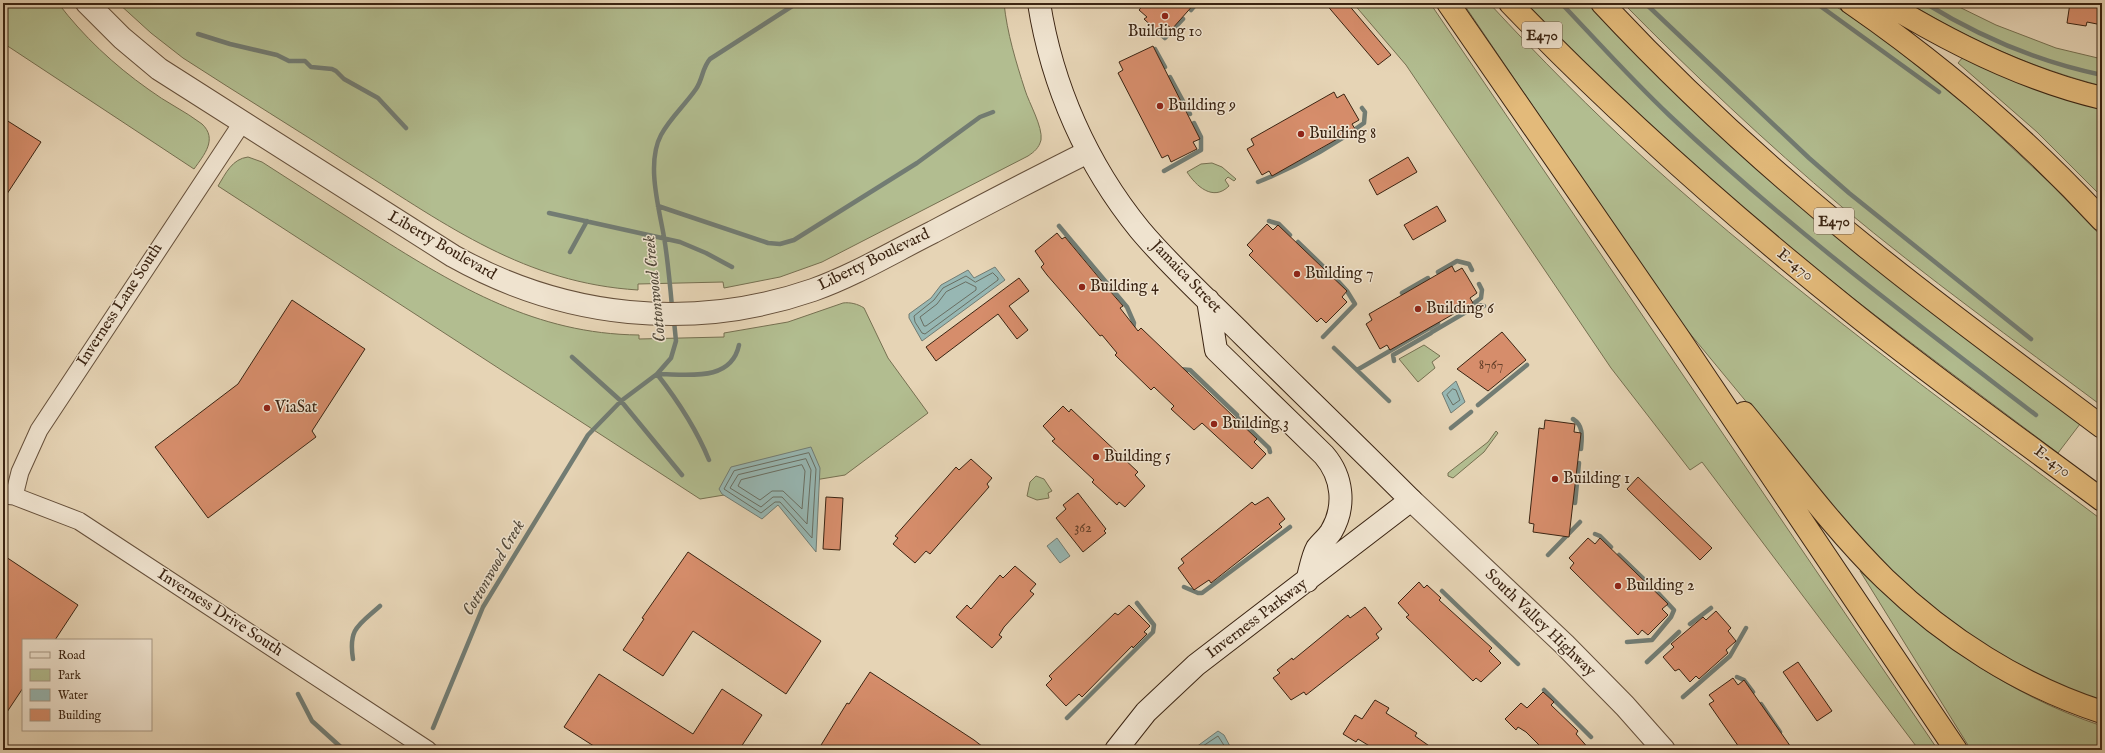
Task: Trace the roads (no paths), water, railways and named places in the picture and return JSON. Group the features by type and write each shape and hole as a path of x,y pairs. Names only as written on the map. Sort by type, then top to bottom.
{"highway":[{"path":"1448,3 1679,338 1956,750"},
{"name":"E-470","path":"1510,3 1608,101 1673,161 1752,230 1885,338 2102,500"},
{"name":"E470","path":"1602,3 1693,94 1818,208 1949,313 2102,427"},
{"path":"1851,3 1982,104 2047,163 2102,220"},
{"path":"1886,3 1953,42 2003,65 2050,83 2102,98"},
{"path":"1679,338 1737,405 1854,547 1885,579 1916,607 1961,641 2006,670 2058,695 2102,712"}],"street":[{"name":"Liberty Boulevard","path":"87,3 117,34 151,62 242,123 433,244 483,272 523,289 568,303 608,310 638,313 681,314 724,311 784,299 846,277 1088,152"},
{"name":"Jamaica Street","path":"1039,3 1060,89 1074,124 1106,183 1141,230 1208,300 1411,500"},
{"name":"Inverness Lane South","path":"8,495 39,430 242,123"},
{"path":"1208,300 1216,350 1324,455 1338,476 1341,496 1339,515 1332,531 1318,548 1307,581"},
{"name":"Inverness Drive South","path":"8,495 79,521 428,750"},
{"name":"Inverness Parkway","path":"1116,750 1140,718 1175,684 1210,654 1411,500"},
{"name":"South Valley Highway","path":"1411,500 1564,644 1625,706 1664,750"}],"water":[{"path":"995,267 1005,280 922,341 909,318 909,314 931,298 941,285 968,270 974,278"},
{"path":"1456,381 1465,402 1451,413 1442,393"},
{"path":"811,447 820,468 816,552 778,505 762,519 722,494 719,489 731,467"},
{"path":"1057,538 1070,556 1060,563 1047,546"},
{"path":"1218,731 1224,735 1232,750 1192,750"}],"waterway":[{"name":"Cottonwood Creek","path":"672,307 667,255 657,199 654,172 654,159 661,135 696,89 705,66 710,59 797,3"},
{"path":"1191,10 1197,3"},
{"path":"1561,3 1669,115 1757,194 1849,270 2036,415"},
{"path":"1645,3 1809,158 1849,193 2031,339"},
{"path":"1816,3 1939,92"},
{"path":"1925,3 1967,27 2010,47 2056,63 2102,75"},
{"path":"1154,28 1165,38 1183,19"},
{"path":"198,34 230,44 277,55 289,61 305,61 311,67 332,69 344,79 378,98 406,128"},
{"path":"1155,49 1165,67"},
{"path":"1170,77 1190,114"},
{"path":"1258,182 1313,156 1352,132 1364,123 1365,112 1362,108"},
{"path":"658,206 768,243 780,244 794,240 917,163 980,117 993,112"},
{"path":"1164,171 1201,150 1201,137 1194,123"},
{"path":"549,213 680,242 706,253 732,267"},
{"path":"570,252 587,221"},
{"path":"1269,221 1279,224 1290,235"},
{"path":"1059,226 1127,307 1134,323 1133,330"},
{"path":"1298,242 1329,272"},
{"path":"1438,272 1457,261 1469,264 1472,270"},
{"path":"1402,293 1428,278"},
{"path":"1323,337 1355,304 1347,291 1337,280"},
{"path":"1474,303 1481,298 1482,290 1479,284"},
{"path":"1432,332 1478,305 1484,306"},
{"name":"Cottonwood Creek","path":"433,728 483,607 588,435 621,401 657,374 671,358 676,341 674,321"},
{"path":"1357,370 1438,323"},
{"path":"1394,361 1393,355 1431,333"},
{"path":"657,374 694,375 717,371 727,366 734,357 739,345"},
{"path":"1334,348 1389,401"},
{"path":"572,357 621,401 682,475"},
{"path":"1478,405 1527,365"},
{"path":"1179,369 1190,370 1237,415"},
{"path":"657,374 686,415 709,460"},
{"path":"1451,428 1471,412"},
{"path":"1238,418 1269,448 1270,452"},
{"path":"1573,419 1581,428 1581,449"},
{"path":"1575,503 1579,463"},
{"path":"1548,555 1580,522"},
{"path":"1184,587 1198,593 1202,593 1290,527"},
{"path":"1595,534 1600,536 1611,547"},
{"path":"1619,555 1649,584"},
{"path":"1442,591 1518,664"},
{"path":"1627,642 1652,640 1671,617 1674,610 1658,593"},
{"path":"1067,718 1153,632 1154,625 1137,603"},
{"path":"353,659 352,640 357,628 380,606"},
{"path":"1690,624 1711,608"},
{"path":"1683,697 1730,656 1746,628"},
{"path":"1647,662 1679,632"},
{"path":"1737,677 1744,680 1753,692"},
{"path":"1544,690 1591,737"},
{"path":"298,694 312,721 344,750"},
{"path":"1761,704 1780,732"}],"place":[{"name":"Building 10","path":"1165,16"},
{"name":"Building 9","path":"1160,106"},
{"name":"Building 8","path":"1301,134"},
{"name":"Building 7","path":"1297,274"},
{"name":"Building 4","path":"1082,287"},
{"name":"Building 6","path":"1418,309"},
{"name":"ViaSat","path":"267,408"},
{"name":"Building 3","path":"1214,424"},
{"name":"Building 5","path":"1096,457"},
{"name":"Building 1","path":"1555,479"},
{"name":"Building 2","path":"1618,586"}]}
